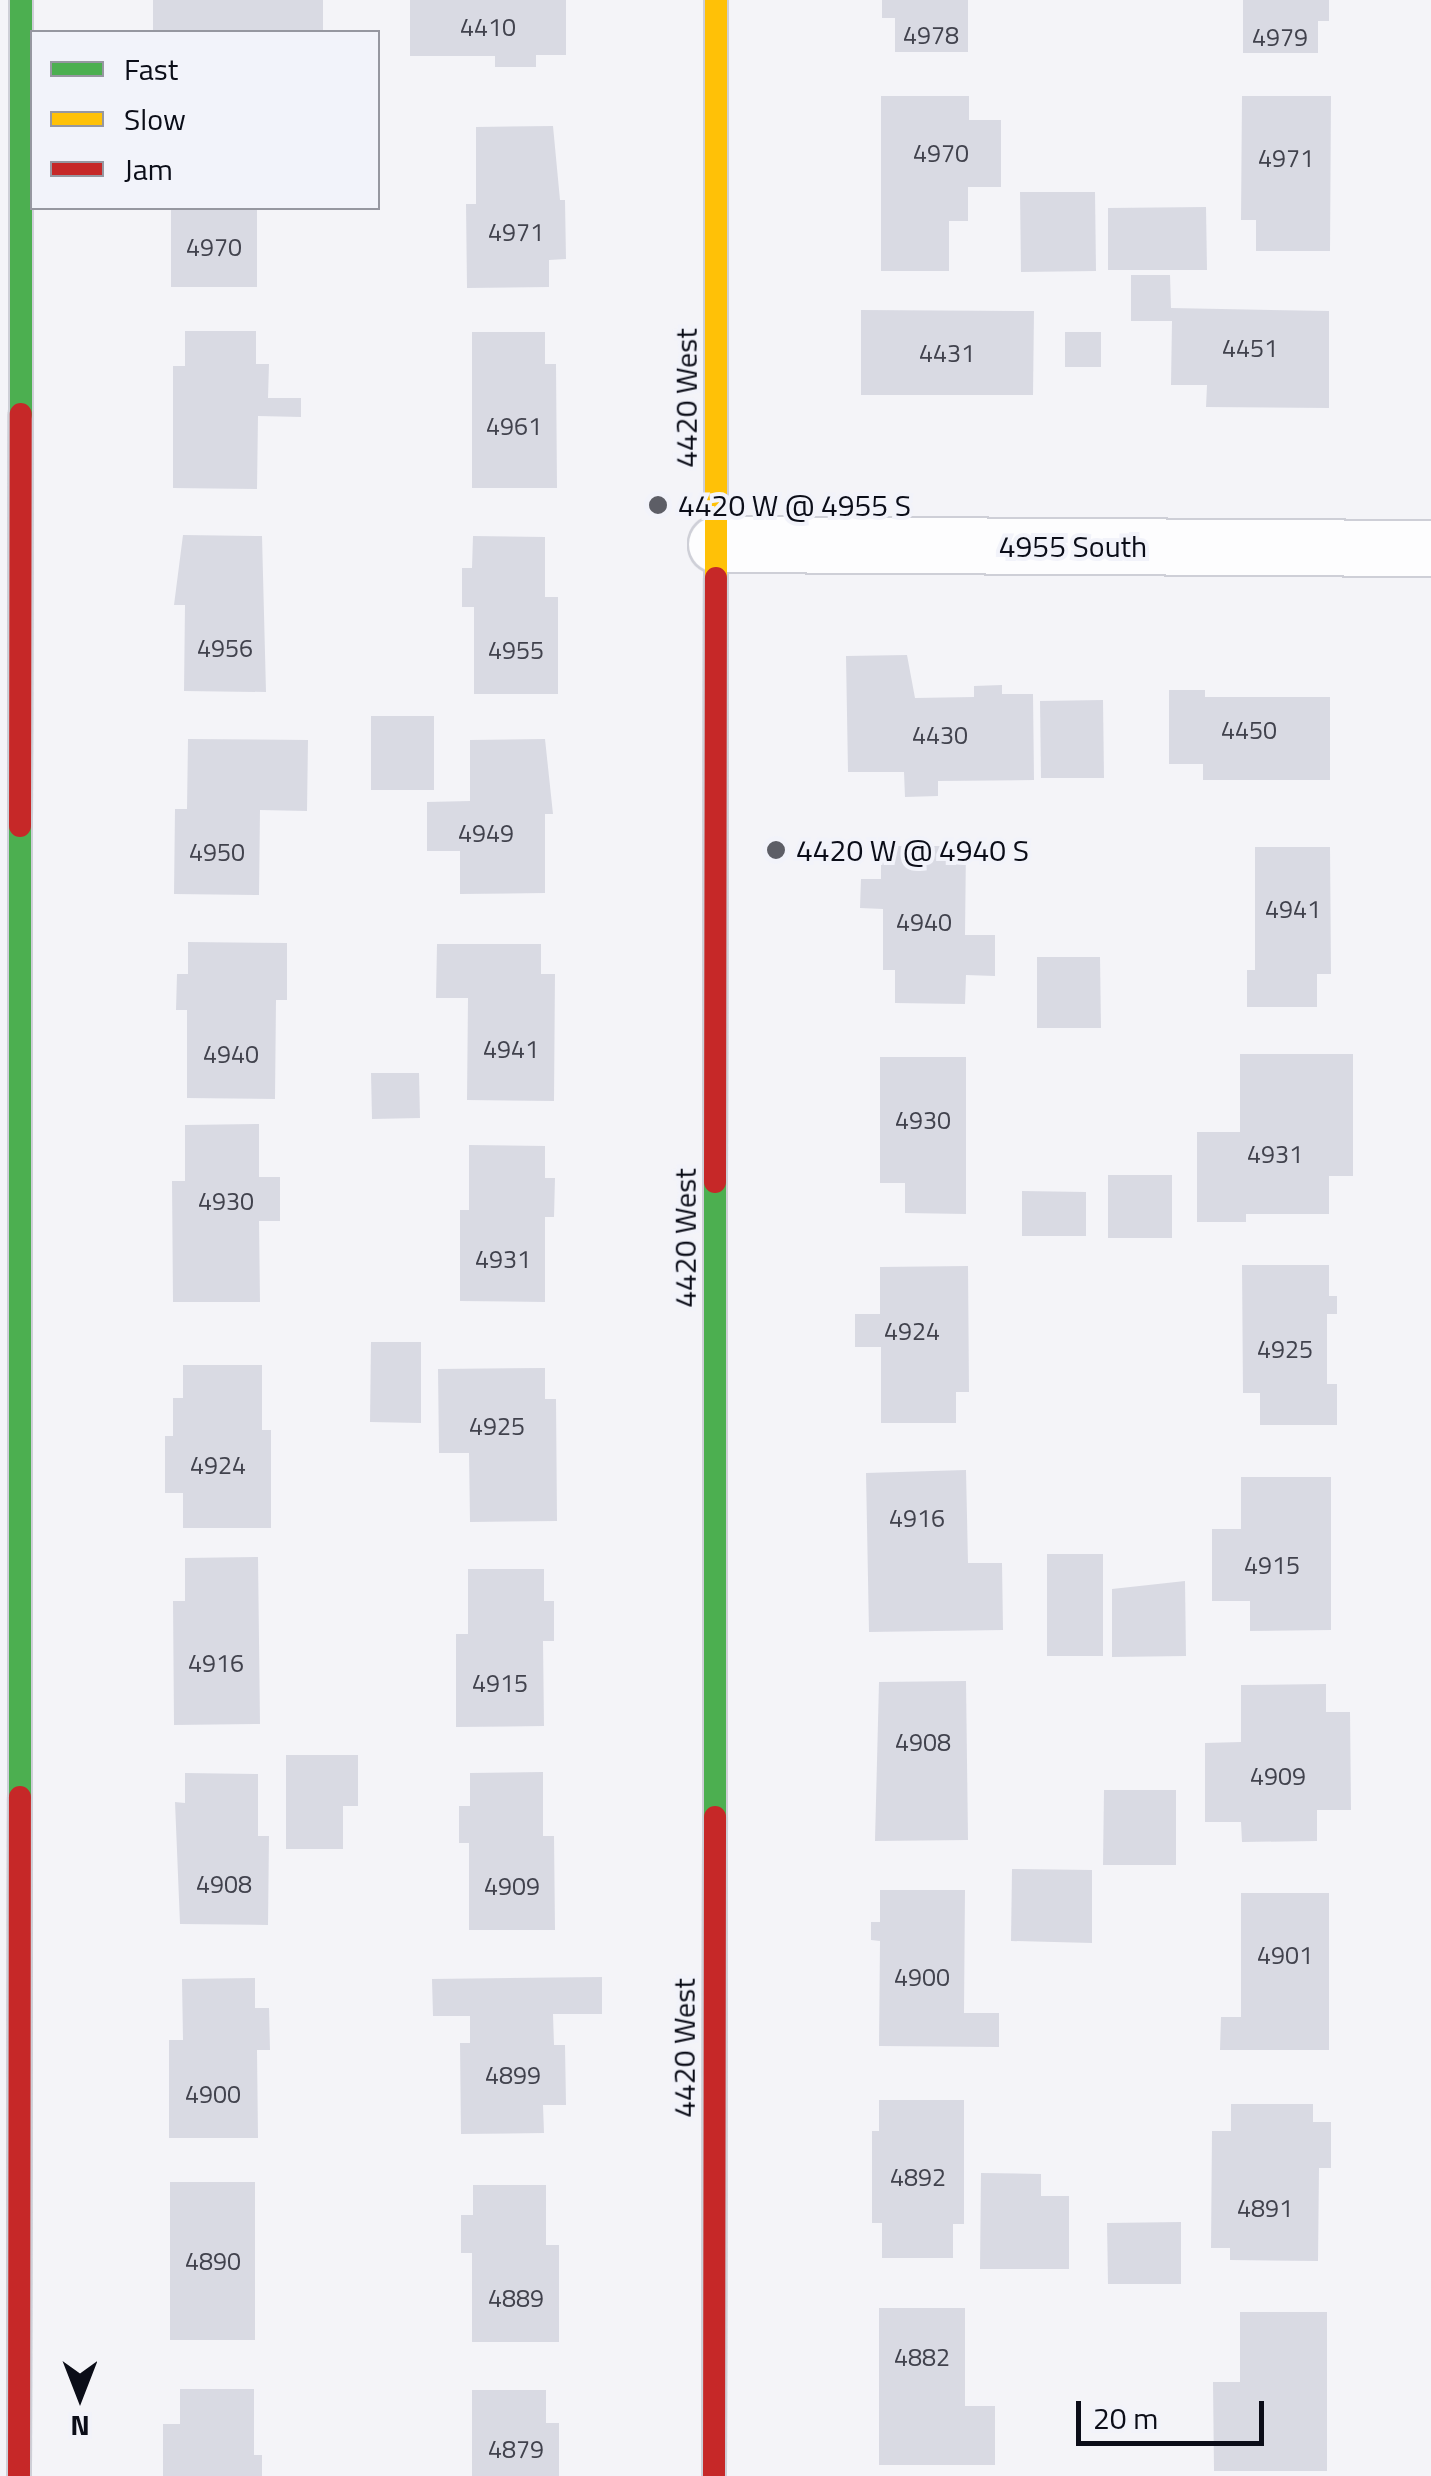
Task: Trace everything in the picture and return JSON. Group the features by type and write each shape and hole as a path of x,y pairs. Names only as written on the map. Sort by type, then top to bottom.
{"street":[{"path":"19,2476 22,0"},
{"name":"4420 West","path":"714,2476 716,0"},
{"name":"4955 South","path":"716,544 1431,548"}],"building":[{"path":"153,0 323,0 323,30 153,30"},
{"path":"410,0 566,0 566,55 536,55 536,67 495,67 495,56 410,56"},
{"path":"882,0 968,0 968,52 895,52 895,18 882,18"},
{"path":"1243,0 1329,0 1329,21 1318,21 1318,53 1243,53"},
{"path":"881,96 969,96 969,120 1001,120 1001,187 968,187 968,221 949,221 949,271 881,271"},
{"path":"1242,96 1331,96 1330,251 1256,251 1256,220 1241,220"},
{"path":"553,126 560,200 565,200 566,259 549,260 549,287 467,288 466,204 476,204 476,127"},
{"path":"1020,192 1095,192 1096,271 1021,272"},
{"path":"1206,207 1207,270 1108,270 1108,208"},
{"path":"171,210 257,210 257,287 171,287"},
{"path":"1131,275 1170,275 1171,308 1329,311 1329,408 1206,407 1207,385 1171,385 1172,321 1131,321"},
{"path":"861,310 1034,311 1033,395 861,395"},
{"path":"185,331 256,331 256,364 269,364 268,398 301,398 301,417 258,416 257,489 173,488 173,366 185,366"},
{"path":"472,332 545,332 545,364 556,364 557,488 472,488"},
{"path":"1065,332 1101,332 1101,367 1065,367"},
{"path":"183,535 262,536 266,692 184,691 185,605 174,605"},
{"path":"473,536 545,537 545,597 558,597 558,694 474,694 474,607 462,607 462,568 472,568"},
{"path":"907,655 915,698 974,697 974,686 1002,685 1002,694 1033,694 1034,780 938,781 938,796 905,797 904,772 848,772 846,656"},
{"path":"1169,690 1205,690 1205,697 1330,697 1330,780 1203,780 1203,764 1169,764"},
{"path":"1103,700 1104,778 1041,778 1040,701"},
{"path":"371,716 434,716 434,790 371,790"},
{"path":"188,739 308,740 307,811 260,810 259,895 174,894 175,809 187,809"},
{"path":"545,739 553,814 545,814 545,893 460,894 460,851 427,851 427,802 470,801 470,740"},
{"path":"881,846 966,846 965,935 995,935 995,976 966,975 965,1004 895,1003 895,970 883,970 883,909 860,908 861,879 881,879"},
{"path":"1255,847 1330,847 1331,974 1317,974 1317,1007 1247,1007 1247,970 1255,970"},
{"path":"188,942 287,943 287,1000 276,1000 275,1099 187,1098 187,1010 176,1010 177,974 188,974"},
{"path":"437,944 541,944 541,974 555,974 554,1101 467,1100 468,998 436,998"},
{"path":"1037,957 1100,957 1101,1028 1037,1028"},
{"path":"1240,1054 1353,1054 1353,1176 1329,1176 1329,1214 1246,1214 1246,1222 1197,1222 1197,1132 1240,1132"},
{"path":"880,1057 966,1057 966,1214 905,1213 905,1183 880,1183"},
{"path":"371,1073 419,1073 420,1118 372,1119"},
{"path":"259,1124 259,1177 280,1177 280,1221 259,1221 260,1302 173,1302 172,1181 185,1181 185,1125"},
{"path":"469,1145 545,1146 545,1178 555,1178 554,1217 545,1217 545,1302 460,1301 460,1210 469,1210"},
{"path":"1108,1175 1172,1175 1172,1238 1108,1238"},
{"path":"1022,1191 1086,1192 1086,1236 1022,1236"},
{"path":"1242,1265 1329,1265 1329,1296 1337,1296 1337,1314 1327,1314 1327,1384 1337,1384 1337,1425 1260,1425 1260,1393 1243,1393"},
{"path":"968,1266 969,1392 956,1392 956,1423 881,1423 881,1347 855,1347 855,1314 880,1314 880,1267"},
{"path":"371,1342 421,1342 421,1423 370,1422"},
{"path":"183,1365 262,1365 262,1430 271,1430 271,1528 183,1528 183,1493 165,1493 165,1436 173,1436 173,1398 183,1398"},
{"path":"545,1368 545,1399 556,1399 557,1521 470,1522 469,1453 439,1453 438,1369"},
{"path":"966,1470 968,1563 1002,1563 1003,1630 869,1632 866,1473"},
{"path":"1241,1477 1331,1477 1331,1630 1250,1631 1250,1601 1212,1601 1212,1529 1241,1529"},
{"path":"1047,1554 1103,1554 1103,1656 1047,1656"},
{"path":"258,1557 260,1724 174,1725 173,1601 185,1601 185,1558"},
{"path":"468,1569 544,1569 544,1601 554,1601 554,1641 543,1641 544,1726 456,1727 456,1634 468,1634"},
{"path":"1185,1581 1186,1656 1112,1657 1112,1589"},
{"path":"966,1681 968,1840 875,1841 879,1682"},
{"path":"1326,1684 1326,1712 1350,1712 1351,1810 1317,1810 1317,1841 1242,1842 1241,1822 1205,1822 1205,1743 1241,1742 1241,1685"},
{"path":"286,1755 358,1755 358,1806 343,1806 343,1849 286,1849"},
{"path":"543,1772 543,1836 554,1836 555,1930 469,1930 469,1843 459,1843 459,1806 470,1806 470,1773"},
{"path":"185,1773 258,1774 258,1836 269,1836 268,1925 180,1924 175,1802 185,1803"},
{"path":"1104,1790 1176,1790 1176,1865 1103,1865"},
{"path":"1012,1869 1092,1870 1092,1943 1011,1941"},
{"path":"880,1890 965,1890 964,2013 999,2013 999,2047 879,2046 880,1941 871,1940 871,1922 880,1922"},
{"path":"1241,1893 1329,1893 1329,2050 1220,2050 1221,2017 1241,2017"},
{"path":"602,1977 602,2014 553,2014 554,2045 565,2045 566,2105 543,2105 544,2133 461,2134 460,2043 470,2043 470,2016 433,2016 432,1979"},
{"path":"255,1978 255,2008 269,2008 270,2050 257,2050 258,2138 169,2138 169,2040 183,2040 182,1979"},
{"path":"879,2100 964,2100 964,2224 953,2224 953,2258 882,2258 882,2223 872,2223 872,2131 879,2131"},
{"path":"1231,2104 1313,2104 1313,2122 1331,2122 1331,2168 1319,2168 1318,2261 1230,2260 1230,2248 1211,2248 1212,2131 1231,2131"},
{"path":"981,2173 1041,2174 1041,2196 1069,2196 1069,2269 980,2269"},
{"path":"170,2182 255,2182 255,2340 170,2340"},
{"path":"473,2185 546,2185 546,2245 559,2245 559,2342 472,2342 472,2253 461,2253 461,2215 473,2215"},
{"path":"1181,2222 1181,2284 1108,2284 1107,2223"},
{"path":"879,2308 965,2308 965,2406 995,2406 995,2465 879,2465"},
{"path":"1240,2312 1327,2312 1327,2471 1214,2471 1213,2382 1240,2382"},
{"path":"180,2389 254,2389 254,2455 262,2455 262,2476 163,2476 163,2424 180,2424"},
{"path":"472,2390 546,2390 546,2423 559,2423 559,2476 472,2476"}],"traffic: fast":[{"path":"21,0 21,414"},
{"path":"20,826 20,1797"},
{"path":"715,1182 715,1817"}],"traffic: slow":[{"path":"716,0 716,578"}],"traffic: jam":[{"path":"20,826 21,414"},
{"path":"715,1182 716,578"},
{"path":"19,2476 20,1797"},
{"path":"714,2476 715,1817"}],"place":[{"name":"4420 W @ 4955 S","path":"658,505"},
{"name":"4420 W @ 4940 S","path":"776,850"}]}
